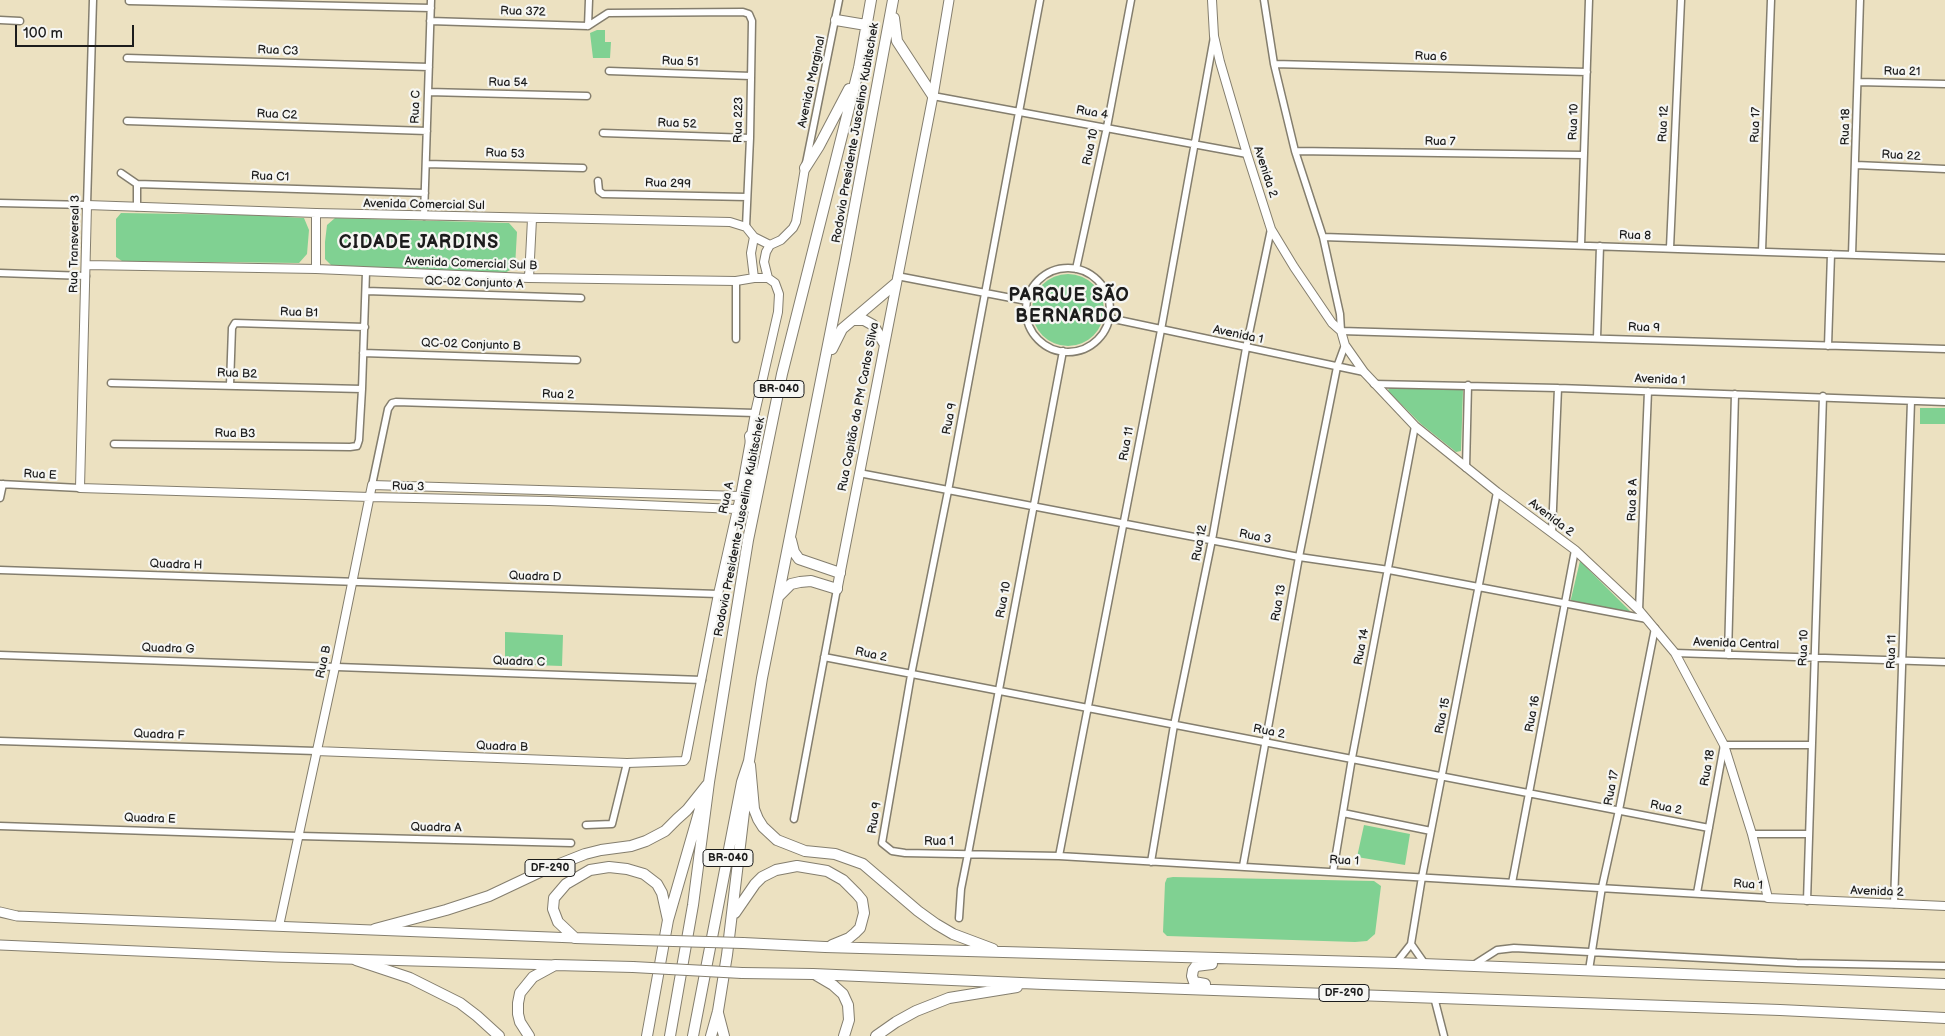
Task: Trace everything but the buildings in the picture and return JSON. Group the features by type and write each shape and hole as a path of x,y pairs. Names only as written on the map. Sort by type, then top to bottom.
{"highway":[{"name":"Rodovia Presidente Juscelino Kubitschek","path":"670,1036 693,905 708,783 748,540 782,374 859,68 871,0"},
{"path":"893,0 897,41 933,96"},
{"name":"Rodovia Presidente Juscelino Kubitschek","path":"693,1036 742,782 749,762 762,678 847,249 893,0"},
{"path":"836,20 866,25"},
{"path":"805,168 838,111 859,68"},
{"path":"823,366 838,333 855,320 896,280"},
{"path":"855,320 864,320 873,324 884,343"},
{"path":"748,540 753,457 750,436"},
{"path":"791,536 794,552 799,559 840,573"},
{"path":"778,597 791,584 800,582 811,581 837,589"},
{"path":"710,1036 718,1010 732,918 749,762"},
{"name":"DF-290","path":"749,762 754,810 763,828 777,840 805,851 835,854 863,864 936,924 953,934 1001,952"},
{"path":"646,1033 668,920 698,810 708,783"},
{"name":"DF-290","path":"374,929 446,910 488,896 585,854 631,846 646,841 664,831 677,820 708,783"},
{"path":"732,918 748,891 762,877 769,873 785,867 797,866 827,871 843,880 857,894 862,900 864,914 860,928 855,933 841,942 825,947"},
{"name":"DF-290","path":"668,920 662,892 644,874 627,869 596,868 583,873 566,884 554,898 553,903 554,914 558,922 575,938 1396,963 1945,984"},
{"name":"DF-290","path":"356,960 410,978 460,1003 478,1016 499,1036"},
{"path":"1274,960 1268,964 1259,965 1203,964 1196,966 1192,976 1194,982 1198,983 1257,985 1279,991"},
{"path":"529,1036 520,1022 518,1014 520,993 533,977 555,965"},
{"name":"DF-290","path":"555,965 1780,1010 1945,1018"},
{"name":"DF-290","path":"813,974 833,985 845,1000 850,1012 850,1020 844,1036"},
{"path":"876,1036 916,1011 949,998 1044,984"},
{"path":"718,1010 724,1036"}],"main road":[{"name":"Rua Capitão da PM Carlos Silva","path":"837,589 933,96 949,0"},
{"name":"DF-290","path":"0,912 16,916 575,938"},
{"name":"DF-290","path":"0,945 356,960 555,965"}],"street":[{"name":"Rua Transversal 3","path":"80,488 93,0"},
{"name":"Rua C","path":"424,216 431,0"},
{"path":"588,26 589,0"},
{"name":"Avenida Marginal","path":"805,168 839,0"},
{"name":"Rua 9","path":"882,843 911,675 948,491 1040,0"},
{"name":"Rua 10","path":"1076,269 1107,127 1130,0"},
{"name":"Avenida 2","path":"1212,0 1214,36 1220,62 1271,229 1332,323 1341,331"},
{"name":"Avenida 2","path":"1264,0 1274,64 1295,151 1323,237 1340,314 1341,331 1346,345 1374,384 1415,426 1466,468 1575,550 1648,619 1675,653 1724,745"},
{"name":"Rua 10","path":"1581,244 1589,0"},
{"name":"Rua 12","path":"1670,248 1681,0"},
{"name":"Rua 17","path":"1762,251 1771,0"},
{"name":"Rua 18","path":"1852,255 1860,0"},
{"path":"129,1 431,8"},
{"name":"Rua 223","path":"588,26 608,13 743,12 749,14 752,21 746,227"},
{"path":"0,20 20,21"},
{"name":"Rua 372","path":"430,21 588,26"},
{"name":"Rua 11","path":"1059,856 1196,144 1214,36"},
{"name":"Rua C3","path":"127,58 429,66"},
{"name":"Rua 6","path":"1274,64 1588,72"},
{"name":"Rua 51","path":"609,71 751,76"},
{"name":"Rua 21","path":"1858,82 1945,84"},
{"name":"Rua 54","path":"428,92 587,96"},
{"name":"Rua 4","path":"933,96 1247,154"},
{"name":"Rua C2","path":"127,121 427,131"},
{"name":"Rua 52","path":"603,133 750,138"},
{"name":"Rua 7","path":"1295,151 1584,155"},
{"name":"Rua 53","path":"426,164 583,168"},
{"name":"Rua 22","path":"1856,165 1945,169"},
{"path":"736,339 736,281 768,278 764,262 766,252 770,245 781,240 793,228 796,222 805,168"},
{"path":"121,173 137,184 136,207"},
{"name":"Rua 299","path":"598,181 599,191 603,194 747,197"},
{"name":"Rua C1","path":"137,184 424,193"},
{"path":"0,203 87,205"},
{"name":"Avenida Comercial Sul","path":"87,205 532,219 730,222 746,227"},
{"path":"316,213 316,269"},
{"path":"529,278 532,219"},
{"path":"746,227 754,237 770,245"},
{"name":"Rua 12","path":"1151,862 1174,725 1212,540 1246,348 1271,229"},
{"path":"754,237 751,253 754,278"},
{"name":"Rua 8","path":"1323,237 1581,244 1945,258"},
{"path":"1597,338 1600,246"},
{"path":"1828,346 1831,254"},
{"name":"Avenida Comercial Sul B","path":"86,265 316,269 529,278 736,281"},
{"path":"1063,268 1076,269 1094,277 1106,292 1110,305 1109,318 1105,330 1098,340 1088,347 1076,351 1063,351 1050,347 1038,339 1030,328 1026,315 1027,301 1032,289 1045,275 1063,268"},
{"path":"362,389 366,272"},
{"path":"0,274 86,276"},
{"name":"Rua A","path":"686,758 718,594 740,496 750,436 780,303 775,283 768,278"},
{"path":"896,280 1027,301"},
{"name":"QC-02 Conjunto A","path":"366,291 581,298"},
{"name":"Avenida 1","path":"1109,318 1364,372"},
{"name":"Rua B1","path":"230,385 233,325 238,322 364,327"},
{"name":"Rua 9","path":"1341,331 1945,349"},
{"name":"Rua 13","path":"1243,866 1299,557 1337,367 1346,345"},
{"name":"Rua 10","path":"959,918 968,854 1000,691 1008,635 1063,351"},
{"name":"QC-02 Conjunto B","path":"363,353 577,360"},
{"name":"Rua B2","path":"111,382 362,389"},
{"name":"Avenida 1","path":"1374,384 1468,385 1823,396 1945,402"},
{"path":"1466,468 1468,385"},
{"path":"1552,532 1558,388"},
{"name":"Rua B3","path":"114,444 350,448 357,446 359,440 362,389"},
{"name":"Rua 8 A","path":"1639,610 1648,391"},
{"path":"1728,655 1735,394"},
{"name":"Rua 10","path":"1807,901 1823,396"},
{"name":"Rua 2","path":"392,403 400,401 755,413"},
{"name":"Rua 11","path":"1894,904 1904,661 1911,401"},
{"name":"Rua B","path":"279,926 300,836 388,409 392,403"},
{"name":"Rua 14","path":"1333,872 1352,758 1415,426"},
{"name":"Rua 3","path":"859,473 1299,557 1389,570 1648,619"},
{"path":"0,498 1,484"},
{"name":"Rua E","path":"1,484 80,488"},
{"name":"Rua 3","path":"372,485 740,496"},
{"name":"Rua 3","path":"80,488 370,498 549,501 736,509"},
{"path":"549,501 550,489"},
{"name":"Rua 15","path":"1411,944 1422,877 1497,492"},
{"name":"Rua 16","path":"1512,883 1575,550"},
{"name":"Quadra H","path":"0,570 352,582"},
{"name":"Quadra D","path":"352,582 718,594"},
{"name":"Rua Capitão da PM Carlos Silva","path":"794,819 837,589"},
{"name":"Rua 17","path":"1589,970 1602,887 1620,810 1656,628"},
{"name":"Avenida Central","path":"1675,653 1945,662"},
{"name":"Quadra G","path":"0,655 335,667"},
{"name":"Rua 2","path":"824,657 1086,709 1443,775 1709,828"},
{"name":"Quadra C","path":"335,667 702,680"},
{"name":"Quadra F","path":"0,741 316,751"},
{"path":"1724,745 1812,745"},
{"name":"Rua 18","path":"1697,893 1724,745"},
{"name":"Rua 18","path":"1724,745 1752,834 1768,898"},
{"name":"Quadra B","path":"316,751 627,763 680,762 686,758"},
{"path":"586,826 612,824 627,763"},
{"path":"1343,813 1431,831"},
{"name":"Quadra E","path":"0,826 300,836"},
{"path":"1752,834 1808,834"},
{"name":"Quadra A","path":"300,836 571,843"},
{"name":"Rua 1","path":"882,843 892,851 898,852 1059,856 1602,887 1807,901"},
{"name":"Avenida 2","path":"1807,901 1945,906"},
{"path":"1396,963 1411,944 1425,964"},
{"path":"1472,966 1488,954 1505,948 1797,963 1945,966"},
{"path":"1434,997 1444,1036"}],"green space":[{"path":"597,30 605,30 605,42 611,42 610,58 593,58 590,33"},
{"path":"121,213 304,218 309,230 307,254 299,263 122,261 116,257 116,219"},
{"path":"335,218 509,223 517,232 515,267 505,273 333,267 325,259 325,242 327,225"},
{"path":"1068,274 1088,280 1098,290 1104,310 1098,330 1088,340 1068,346 1048,340 1038,330 1032,310 1038,290 1048,280"},
{"path":"1391,386 1459,386 1463,390 1461,451 1456,452 1421,424 1390,393 1388,390"},
{"path":"1920,408 1945,408 1945,424 1920,424"},
{"path":"1580,561 1636,617 1570,603"},
{"path":"505,632 563,635 562,666 505,664"},
{"path":"1364,825 1410,834 1405,865 1357,857"},
{"path":"1167,878 1374,881 1381,886 1375,934 1367,941 1355,942 1167,936 1163,932 1165,883"}],"district":[{"name":"CIDADE JARDINS","path":"419,243"},
{"name":"PARQUE SÃO BERNARDO","path":"1069,306"}]}
